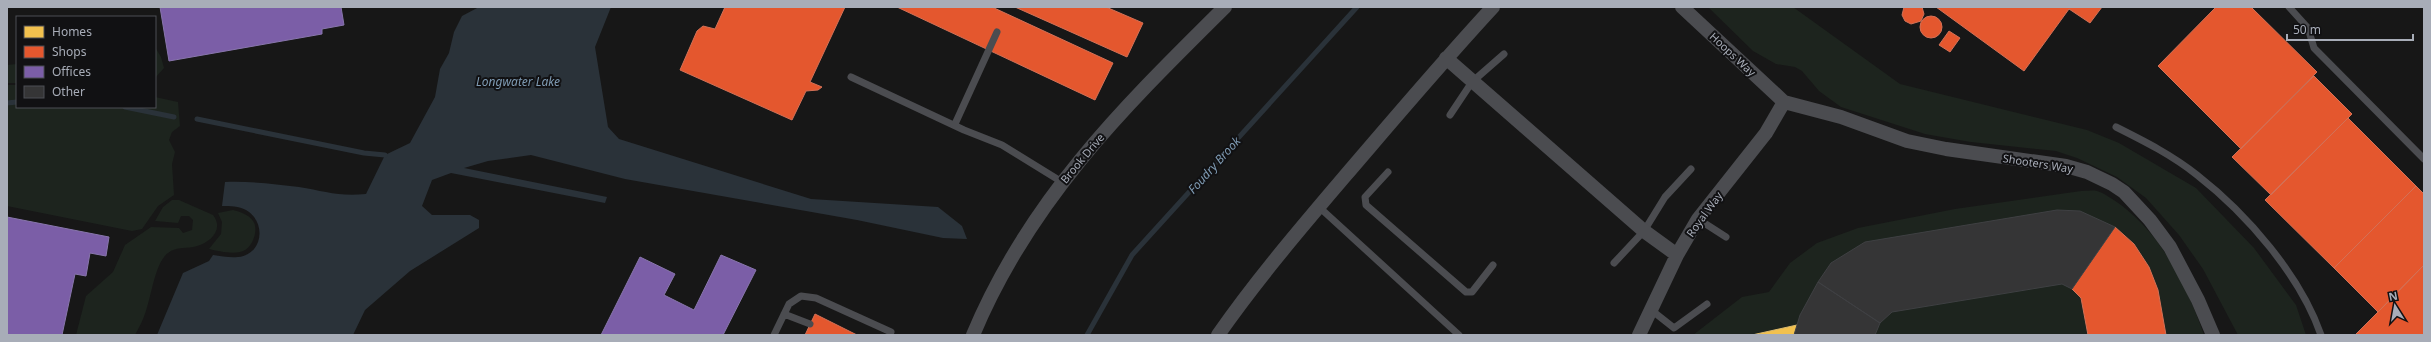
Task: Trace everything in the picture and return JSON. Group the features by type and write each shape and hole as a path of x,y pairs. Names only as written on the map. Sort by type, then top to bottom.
{"street":[{"name":"Brook Drive","path":"973,335 1000,274 1027,230 1078,160 1154,78 1225,7"},
{"path":"1218,335 1241,301 1319,207 1446,58 1493,7"},
{"name":"Hoops Way","path":"1682,7 1784,102"},
{"path":"1446,58 1644,231 1677,255"},
{"name":"Royal Way","path":"1639,335 1650,309 1677,255 1698,219 1766,132 1784,102"},
{"name":"Shooters Way","path":"1784,102 1841,117 1907,141 1961,152 2026,158 2066,166 2086,172 2112,184 2124,192 2150,220 2170,247 2201,306 2213,335"}],"lane":[{"path":"2289,7 2308,28 2314,48 2424,159"},
{"path":"955,124 997,32"},
{"path":"1450,116 1472,82 1504,54"},
{"path":"851,77 1013,150 1062,182"},
{"path":"2116,127 2149,143 2168,155 2197,175 2216,191 2255,231 2282,264 2309,306 2321,335"},
{"path":"1614,263 1644,231 1665,197 1691,169"},
{"path":"1388,172 1365,197 1366,205 1466,292 1472,292 1493,265"},
{"path":"1319,207 1459,335"},
{"path":"1698,219 1726,237"},
{"path":"774,335 789,304 801,296 816,298 891,332"},
{"path":"1650,309 1673,331 1707,304"},
{"path":"784,314 810,324"}],"shaded area":[{"path":"1708,7 1793,7 1900,84 2087,130 2119,143 2196,188 2254,248 2296,305 2306,335 2238,335 2203,269 2179,235 2146,198 2117,177 2077,158 2056,151 1971,142 1925,134 1841,107 1819,91 1802,71 1795,67 1776,64 1753,51"},
{"path":"156,49 161,57 164,68 156,77"},
{"path":"16,64 16,83 7,83 7,65"},
{"path":"7,85 16,85 16,108 156,108 156,97 178,102 180,126 172,132 169,140 175,152 172,164 174,195 158,206 142,229 132,231 7,206"},
{"path":"2081,191 2097,191 2103,193 2121,205 2149,232 2172,264 2190,299 2204,335 1693,335 1742,297 1769,292 1790,263 1817,243 1858,228 1955,209"},
{"path":"172,200 179,200 213,215 217,225 214,234 202,244 193,247 175,249 163,258 156,274 146,312 135,335 76,335 86,296 113,272 125,245 151,227 179,228 183,233 192,230 193,220 189,216 181,216 178,223 155,221 163,207"},
{"path":"233,210 246,215 255,224 254,238 250,246 243,251 235,253 209,249 221,234 222,222 218,213"}],"water":[{"name":"Longwater Lake","path":"479,7 611,7 595,47 608,127 619,139 811,199 938,207 962,226 967,239 943,238 857,220 625,179 531,155 488,161 464,168 607,197 605,203 451,173 432,180 422,206 432,215 470,215 479,220 479,228 410,271 365,310 353,335 157,335 183,273 209,261 213,255 238,257 246,255 253,250 257,244 259,230 253,215 240,208 222,206 225,182 252,182 299,187 348,195 366,194 385,155 410,143 435,97 440,69 449,53 454,32 462,16"}],"building: Homes":[{"path":"1797,325 1794,335 1752,335"}],"building: Shops":[{"path":"725,7 845,7 810,82 822,87 818,90 806,91 792,120 680,70 697,31 703,26 715,29"},
{"path":"897,7 992,7 1113,63 1095,100"},
{"path":"1015,7 1106,7 1143,23 1127,57"},
{"path":"1904,7 1922,7 1924,14 1921,21 1911,24 1905,21 1902,15"},
{"path":"1936,7 2102,7 2090,23 2069,9 2024,71"},
{"path":"2216,7 2251,7 2317,72 2241,149 2158,66"},
{"path":"1931,16 1939,19 1942,27 1939,35 1931,38 1923,35 1920,27 1923,19"},
{"path":"1949,31 1960,38 1950,52 1939,45"},
{"path":"2314,76 2352,114 2271,195 2232,157"},
{"path":"2348,118 2416,186 2334,268 2265,200"},
{"path":"2416,186 2424,194 2424,265 2378,312 2334,268"},
{"path":"2115,227 2134,244 2149,267 2158,290 2166,335 2088,335 2081,298 2072,289"},
{"path":"2424,265 2424,335 2355,335 2378,312"},
{"path":"815,314 857,335 805,335"}],"building: Offices":[{"path":"160,7 341,7 344,25 322,29 322,34 169,61"},
{"path":"7,217 109,237 106,256 90,253 86,276 75,274 62,335 7,335"},
{"path":"721,255 756,270 723,335 601,335 640,257 675,274 664,295 694,310"}],"building: Other":[{"path":"2057,210 2080,211 2115,227 2072,289 2062,284 1892,312 1880,323 1818,282 1831,263 1865,242"},
{"path":"1818,282 1880,323 1875,335 1794,335 1800,315"}],"waterway":[{"name":"Foudry Brook","path":"1087,335 1132,255 1357,7"},
{"path":"7,103 16,102"},
{"path":"130,108 174,117"},
{"path":"197,119 364,153 385,155"}]}
